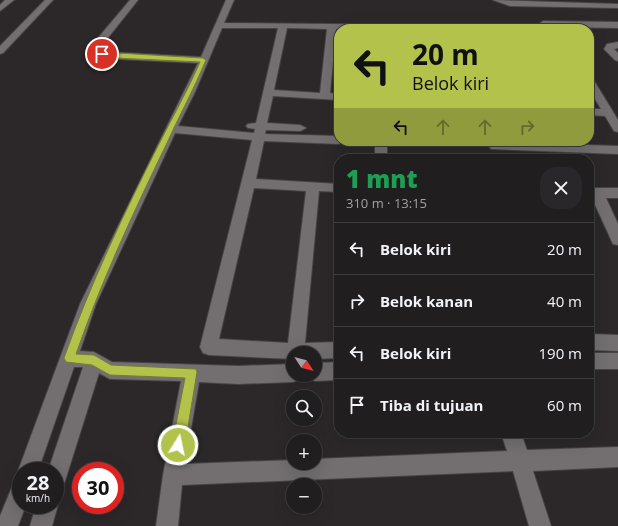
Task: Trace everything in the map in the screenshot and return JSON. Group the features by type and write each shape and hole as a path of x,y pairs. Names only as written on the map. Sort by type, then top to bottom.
{"street":[{"path":"0,8 10,0"},
{"path":"0,51 49,0"},
{"path":"134,0 98,44 102,54 203,60"},
{"path":"31,462 70,358 88,304 172,126 190,92 230,0"},
{"path":"497,0 510,4 544,2 585,3 618,6"},
{"path":"484,23 551,24"},
{"path":"218,25 332,26 325,96"},
{"path":"283,25 267,93 261,131 209,347 286,351"},
{"path":"594,25 618,25"},
{"path":"618,45 610,46 610,49 618,58"},
{"path":"594,89 618,129"},
{"path":"267,93 334,97"},
{"path":"594,112 609,113"},
{"path":"172,126 261,131 334,139"},
{"path":"261,131 334,130"},
{"path":"547,146 618,150"},
{"path":"249,183 334,188"},
{"path":"297,346 313,186"},
{"path":"594,193 618,193"},
{"path":"594,195 618,240"},
{"path":"594,342 618,343"},
{"path":"322,350 334,350"},
{"path":"70,358 94,360 110,370 192,372 238,375 286,373"},
{"path":"61,462 94,360"},
{"path":"594,361 618,361"},
{"path":"322,372 334,371"},
{"path":"167,526 173,475 192,372"},
{"path":"512,438 540,526"},
{"path":"173,475 618,457"},
{"path":"7,526 12,513"},
{"path":"41,526 44,514"}],"route":[{"path":"102,54 203,60 190,92 163,144 88,304 70,358 94,360 110,370 192,372 178,445"}]}
